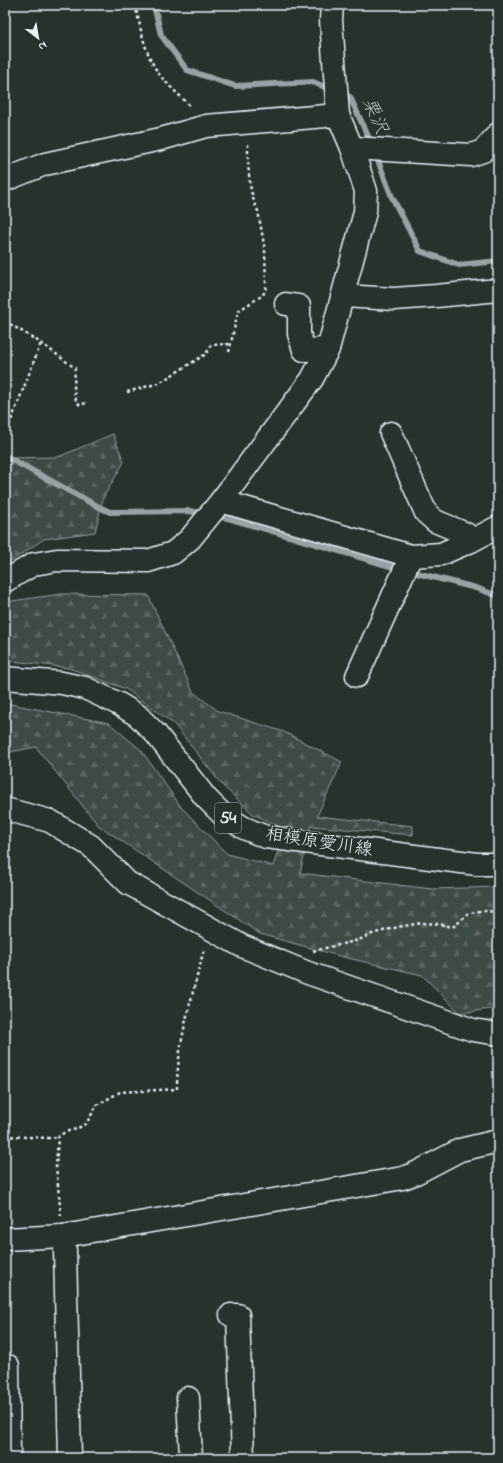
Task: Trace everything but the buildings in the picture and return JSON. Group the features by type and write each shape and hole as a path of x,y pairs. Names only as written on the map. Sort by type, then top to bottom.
{"street":[{"path":"5,582 34,564 57,560 148,561 173,552 190,539 221,501 312,379 328,350 365,212 366,191 355,148 338,110 334,76 331,20 332,5"},
{"path":"5,180 45,164 161,139 206,126 338,110"},
{"path":"355,148 471,156 483,151 498,134"},
{"path":"343,296 394,299 498,290"},
{"path":"286,304 299,306 299,334 304,350 328,350"},
{"path":"391,433 426,513 435,521 466,534 471,541"},
{"path":"221,501 411,556 441,554 498,527"},
{"path":"357,676 411,556"},
{"name":"相模原愛川線","path":"5,678 62,683 85,688 119,704 137,715 156,734 206,798 222,814 244,828 266,837 477,864 498,864"},
{"path":"5,808 50,821 91,846 128,882 242,946 308,973 465,1027 498,1034"},
{"path":"5,1238 63,1236 403,1178 416,1173 460,1150 498,1141"},
{"path":"63,1236 65,1250 70,1458"},
{"path":"231,1315 238,1315 243,1458"},
{"path":"8,1366 9,1458"},
{"path":"191,1458 193,1409"}],"path":[{"path":"136,5 142,33 152,63 166,82 206,126"},
{"path":"229,352 238,311 263,296 266,288 265,250 258,211 255,205 248,170 248,122"},
{"path":"5,321 41,343 75,368 74,395 77,403 80,405 86,403"},
{"path":"7,431 41,343"},
{"path":"127,392 159,383 206,354 211,345 230,344"},
{"path":"312,951 359,940 372,934 398,927 421,923 440,924 452,927 467,914 479,911 490,911 498,916"},
{"path":"5,1136 58,1137 65,1132 86,1124 97,1105 120,1092 177,1088 177,1069 186,1022 209,927"},
{"path":"58,1137 56,1166 63,1236"}],"green space":[{"path":"113,434 124,462 103,498 95,532 44,539 5,565 5,458 58,457"},
{"path":"61,594 148,595 193,692 218,711 284,732 342,762 317,816 413,826 413,835 311,826 300,873 432,889 498,887 498,1008 460,1013 422,975 343,957 260,934 98,825 36,747 5,753 5,703 109,723 141,750 181,807 227,854 273,866 285,829 253,814 222,785 174,724 126,689 69,668 5,660 5,602"}],"waterway":[{"name":"栗沢","path":"154,5 161,35 187,70 235,86 313,82 332,90"},
{"name":"栗沢","path":"341,93 350,97 372,145"},
{"name":"栗沢","path":"375,153 392,197 420,251 459,265 498,261"},
{"path":"5,456 110,512 190,511 204,514"},
{"path":"215,516 228,518 400,569"},
{"path":"409,571 476,588 498,596"}]}
